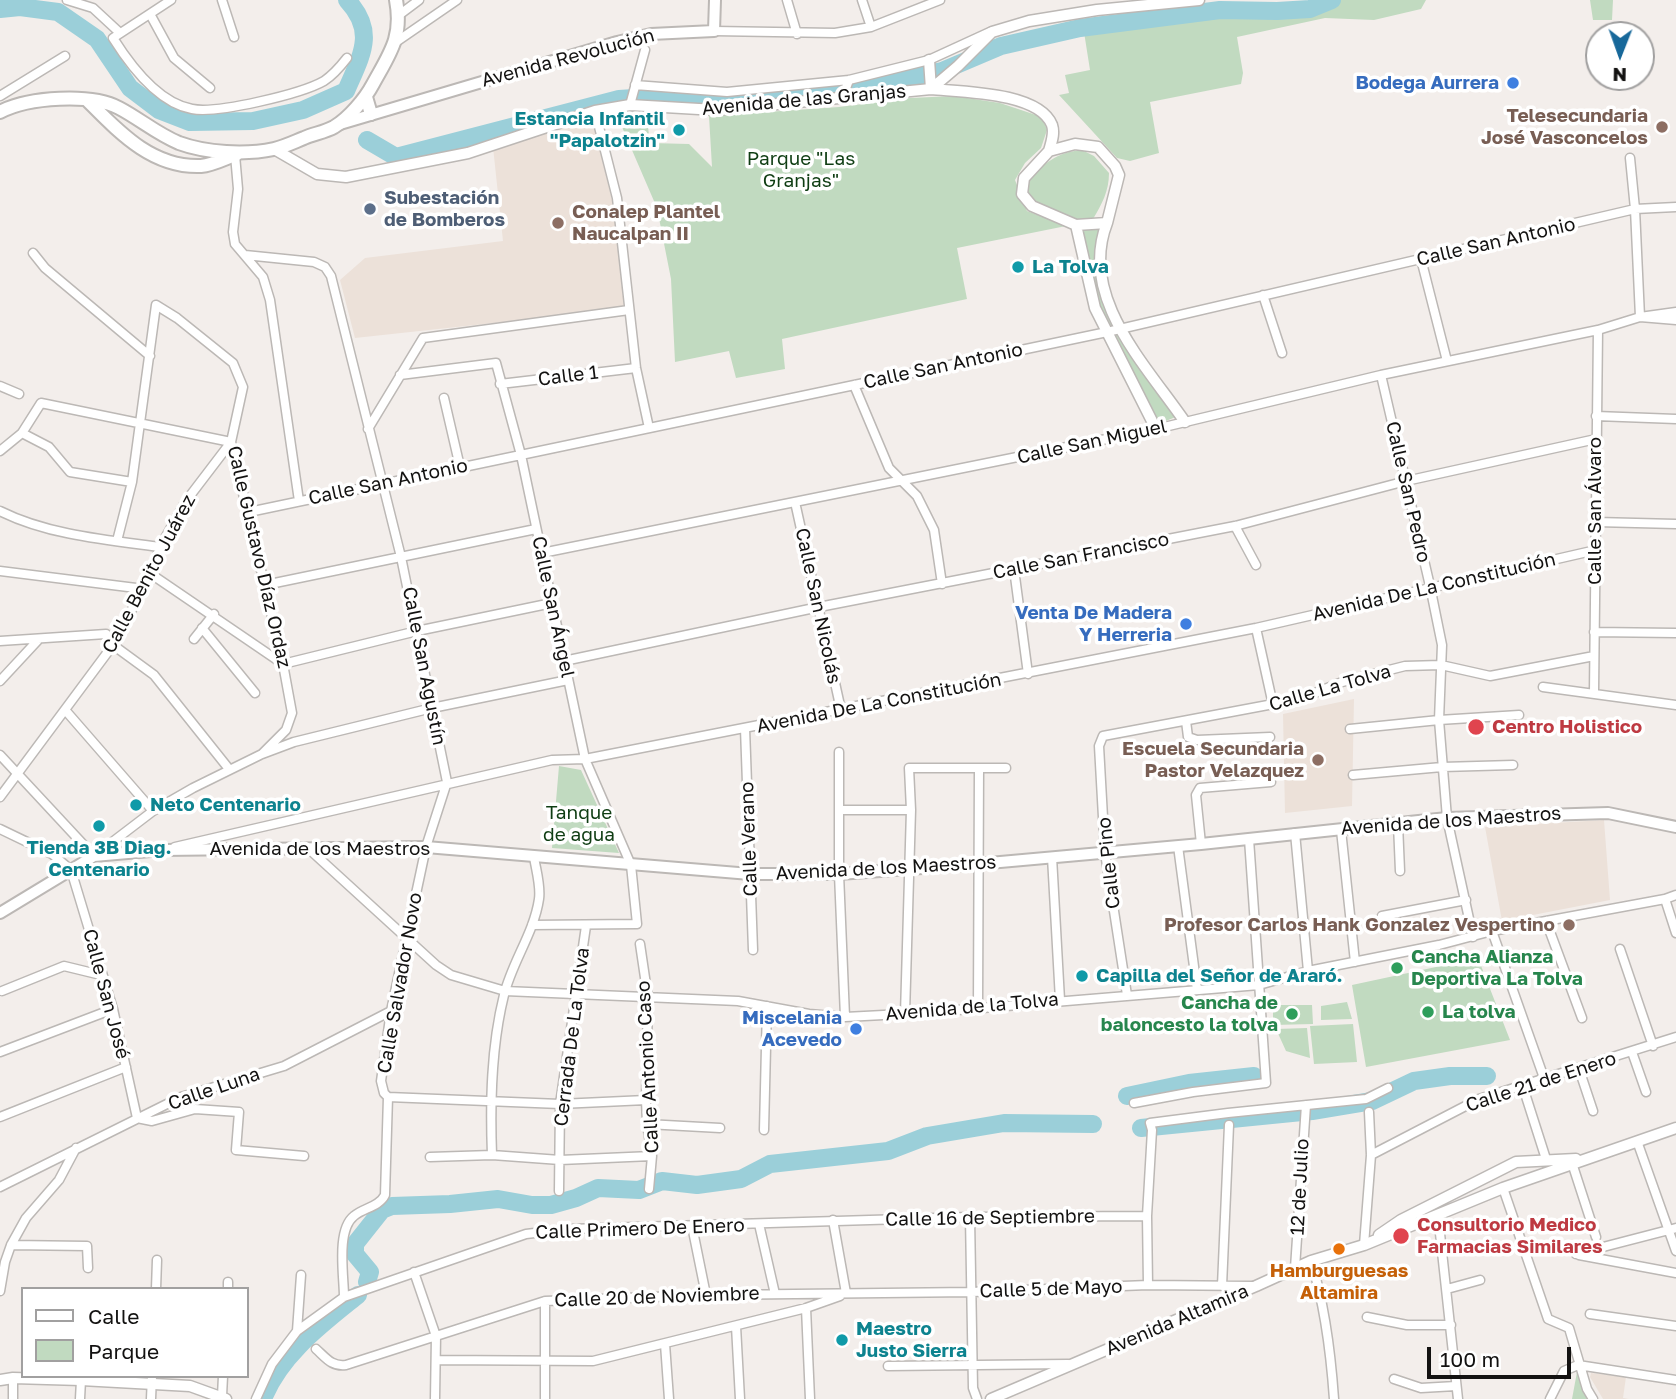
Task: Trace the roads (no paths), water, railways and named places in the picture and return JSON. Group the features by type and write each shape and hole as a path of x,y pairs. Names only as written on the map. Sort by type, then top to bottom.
{"main road":[{"path":"335,126 366,97 396,41 399,15 396,0"},
{"path":"713,31 715,0"},
{"name":"Avenida Revolución","path":"86,99 124,137 145,152 170,162 202,166 240,154 274,149 371,114 617,41 651,34 713,31"},
{"path":"366,97 371,114"},
{"path":"0,112 10,107 42,101 86,99"},
{"name":"Avenida Revolución","path":"86,99 118,107 152,130 181,144 240,154"},
{"name":"Avenida de los Maestros","path":"93,856 162,850 426,847 750,874 839,874 1105,853 1447,818 1566,812 1608,813 1676,827"},
{"path":"0,913 93,856"}],"street":[{"path":"67,0 93,8 116,35 125,57 151,85 169,99 190,109 209,110 294,92 321,82 334,73 347,58"},
{"path":"116,35 171,0"},
{"path":"222,0 233,37"},
{"path":"399,15 419,0"},
{"path":"396,41 457,0"},
{"path":"787,0 797,34"},
{"path":"862,0 871,27"},
{"name":"Avenida de las Granjas","path":"274,149 317,174 346,177 468,153 632,97 727,92 849,80 929,60 992,32 1030,21 1097,10 1199,0"},
{"name":"Avenida Revolución","path":"713,31 835,33 871,27 937,1"},
{"path":"150,14 174,58 210,88"},
{"name":"Avenida de las Granjas","path":"632,97 716,110 842,99 930,81 958,66 992,32"},
{"path":"632,97 645,50"},
{"path":"0,96 65,56"},
{"name":"Avenida de las Granjas","path":"929,60 930,81"},
{"path":"842,99 849,80"},
{"name":"Avenida de las Granjas","path":"930,81 1023,102 1041,109 1051,122 1054,133 1049,151"},
{"path":"595,111 617,198 636,368 649,428"},
{"path":"1107,223 1076,225 1031,206 1022,194 1024,178 1049,151 1075,144 1098,147 1115,166 1119,175 1107,223 1101,238 1099,266 1108,303 1119,329 1185,422"},
{"path":"240,154 233,232 235,244 263,277 270,300 299,501"},
{"path":"1630,158 1640,317"},
{"name":"Calle San Antonio","path":"248,512 1119,329 1635,209 1676,208"},
{"path":"1076,225 1095,308 1156,429"},
{"path":"33,253 45,268 149,356 132,482 117,541"},
{"name":"Calle San Agustín","path":"245,255 313,262 325,267 331,275 401,557 447,782 426,847"},
{"path":"1421,259 1447,361"},
{"path":"1263,295 1282,353"},
{"name":"Calle Gustavo Díaz Ordaz","path":"149,356 156,305 177,318 233,363 243,387 231,442 292,713 286,730 262,754"},
{"path":"368,429 423,338 629,310"},
{"name":"Calle San Miguel","path":"542,553 1156,429 1381,375 1598,330 1640,317 1676,312"},
{"name":"Calle San Miguel","path":"1640,317 1676,320"},
{"name":"Calle San Álvaro","path":"1594,692 1598,330"},
{"name":"Calle San Ángel","path":"400,375 496,363 521,455 585,759"},
{"name":"Calle 1","path":"500,384 636,368"},
{"name":"Calle San Pedro","path":"1381,375 1442,645 1439,720 1447,818 1473,937"},
{"path":"854,385 890,468 917,496 933,530 942,584"},
{"path":"0,386 19,394"},
{"path":"444,398 460,467"},
{"path":"0,451 22,433 41,403 231,442"},
{"path":"1596,416 1676,419"},
{"path":"22,433 49,447 70,472 132,482"},
{"name":"Calle San Francisco","path":"564,662 819,607 1235,526 1406,481 1596,439"},
{"name":"Calle Benito Juárez","path":"0,797 113,645 152,574 159,547 186,501 231,442"},
{"name":"Calle San Nicolás","path":"795,502 841,710"},
{"path":"0,510 15,518 117,541 159,547"},
{"path":"1596,522 1676,524"},
{"path":"1235,526 1256,565"},
{"path":"265,585 536,529"},
{"name":"Avenida De La Constitución","path":"162,850 447,782 552,760 585,759 1028,674 1256,628 1596,550"},
{"path":"1014,569 1028,674"},
{"path":"0,571 144,589"},
{"path":"152,574 214,614 283,664 417,631 552,603"},
{"path":"194,639 214,614"},
{"path":"202,628 255,693"},
{"path":"1256,628 1273,705"},
{"path":"1594,632 1676,633"},
{"path":"0,641 106,634"},
{"path":"0,681 39,639"},
{"path":"113,645 154,675 229,769"},
{"name":"Calle La Tolva","path":"1107,734 1186,722 1300,699 1342,682 1405,666 1441,665 1490,676 1594,656"},
{"path":"0,755 93,856 153,811 229,769 294,742 432,708 568,680"},
{"path":"1544,687 1676,705"},
{"path":"66,710 153,811"},
{"path":"1350,729 1439,720 1519,716"},
{"path":"1186,722 1188,737 1197,740 1270,737"},
{"name":"Calle Verano","path":"745,728 753,950"},
{"name":"Calle Pino","path":"1107,734 1100,740 1099,746 1105,853 1127,995"},
{"path":"839,752 839,874 845,1017"},
{"path":"531,925 637,924 631,865 585,759"},
{"path":"1353,775 1442,767 1513,765"},
{"path":"905,1014 911,810 909,768 1006,768"},
{"path":"978,1008 979,768"},
{"path":"1201,844 1196,795 1200,788 1271,782"},
{"path":"839,810 911,810"},
{"path":"1398,824 1400,870"},
{"path":"0,829 52,854 72,870"},
{"path":"1341,830 1355,962"},
{"path":"1295,833 1308,971"},
{"path":"1133,1103 1266,1083 1249,839"},
{"path":"1178,846 1197,989"},
{"name":"Calle Salvador Novo","path":"344,1297 343,1238 346,1226 353,1216 382,1200 385,1195 388,1097 383,1093 381,1081 391,1011 426,847"},
{"name":"Avenida de la Tolva","path":"310,850 436,965 452,975 505,991 738,1001 809,1014 845,1017 1259,985 1308,971 1492,931 1676,895"},
{"path":"492,1155 490,1100 499,1014 539,897 534,857"},
{"path":"1052,857 1060,1000"},
{"name":"Calle San José","path":"72,870 113,1009 137,1118"},
{"path":"1665,899 1676,933"},
{"path":"1382,916 1466,900"},
{"path":"1546,921 1582,1018"},
{"name":"Cerrada De La Tolva","path":"559,1191 560,1104 586,926"},
{"path":"1492,931 1544,1078"},
{"name":"Calle Antonio Caso","path":"640,944 648,998 646,1100 652,1156 649,1189"},
{"path":"1620,949 1653,1046"},
{"path":"2,991 64,966 101,975"},
{"path":"764,1129 767,1006"},
{"path":"0,1052 113,1009"},
{"name":"Calle Luna","path":"0,1187 181,1097 284,1066 391,1011"},
{"name":"Calle 21 de Enero","path":"1371,1155 1479,1099 1676,1037"},
{"path":"1632,1052 1646,1092"},
{"path":"0,1118 126,1067"},
{"path":"1579,1069 1594,1111"},
{"path":"1522,1084 1546,1159"},
{"path":"1148,1285 1147,1216 1151,1127 1305,1110 1366,1099 1388,1088"},
{"path":"388,1097 560,1104 646,1100"},
{"path":"137,1118 152,1121 195,1109 239,1112 236,1150 303,1156"},
{"name":"12 de Julio","path":"1294,1268 1305,1110"},
{"path":"1364,1245 1371,1155 1369,1112"},
{"path":"647,1124 720,1128"},
{"path":"1222,1286 1228,1125"},
{"name":"Avenida Altamira","path":"991,1399 1311,1261 1364,1245 1503,1188 1676,1128"},
{"path":"1637,1141 1672,1229 1676,1251"},
{"path":"0,1291 11,1245 26,1218 59,1180 77,1147"},
{"path":"430,1157 492,1155 560,1160 652,1156"},
{"name":"Avenida Altamira","path":"1364,1245 1401,1220 1516,1162 1584,1159"},
{"path":"1572,1163 1595,1237"},
{"path":"1503,1188 1548,1319 1569,1328 1578,1365 1593,1399"},
{"path":"1438,1215 1458,1399"},
{"name":"Calle 16 de Septiembre","path":"833,1220 1147,1216"},
{"path":"970,1217 973,1388 977,1399"},
{"path":"437,1360 593,1361 806,1308 846,1293 833,1220"},
{"name":"Calle Primero De Enero","path":"256,1399 272,1364 297,1331 344,1297 526,1234 569,1229 833,1220"},
{"path":"760,1224 775,1294"},
{"path":"692,1226 706,1295"},
{"path":"1672,1229 1576,1254 1676,1273"},
{"path":"11,1245 87,1246 88,1268"},
{"path":"156,1287 157,1260"},
{"path":"1311,1261 1317,1276 1331,1361 1334,1399"},
{"path":"414,1272 436,1336 435,1399"},
{"path":"297,1331 301,1275"},
{"path":"1447,1289 1480,1280"},
{"name":"Calle 5 de Mayo","path":"846,1293 972,1292 1148,1285 1256,1286"},
{"name":"Calle 20 de Noviembre","path":"317,1349 338,1366 545,1301 846,1293"},
{"path":"544,1399 545,1301"},
{"path":"806,1308 810,1399"},
{"path":"1590,1314 1676,1326"},
{"path":"1367,1317 1407,1325 1451,1325"},
{"path":"736,1326 740,1399"},
{"path":"665,1344 669,1399"},
{"path":"888,1366 1071,1364"},
{"path":"1550,1399 1564,1371 1578,1365 1676,1380"},
{"path":"13,1378 13,1399"},
{"path":"0,1380 152,1380 190,1386 224,1397 223,1378"},
{"path":"1395,1379 1421,1388 1456,1386"},
{"path":"80,1399 81,1380"},
{"path":"151,1399 152,1380"}],"waterway":[{"path":"0,9 20,7 58,12 97,39 130,88 159,110 190,122 253,121 303,110 346,91 361,55 364,34 362,23 347,0"},
{"path":"367,140 396,157 619,99 649,97 723,105 829,89 861,89 942,71 1001,46 1080,28 1220,10 1310,9 1332,0"},
{"path":"1127,1096 1189,1083 1254,1076"},
{"path":"1141,1128 1312,1111 1372,1101 1414,1081 1450,1076 1487,1076"},
{"path":"367,1282 370,1272 355,1254 355,1244 382,1210 392,1206 498,1199 532,1205 551,1205 598,1188 639,1190 662,1181 697,1185 741,1179 770,1164 888,1151 927,1136 1004,1123 1093,1124"},
{"path":"263,1399 270,1383 291,1354 358,1295"}],"place":[{"name":"Bodega Aurrera","path":"1513,83"},
{"name":"Telesecundaria José Vasconcelos","path":"1662,127"},
{"name":"Estancia Infantil \"Papalotzin\"","path":"679,130"},
{"name":"Subestación de Bomberos","path":"370,209"},
{"name":"Conalep Plantel Naucalpan II","path":"558,223"},
{"name":"La Tolva","path":"1018,267"},
{"name":"Venta De Madera Y Herreria","path":"1186,624"},
{"name":"Centro Holistico","path":"1476,727"},
{"name":"Escuela Secundaria Pastor Velazquez","path":"1318,760"},
{"name":"Neto Centenario","path":"136,805"},
{"name":"Tienda 3B Diag. Centenario","path":"99,826"},
{"name":"Profesor Carlos Hank Gonzalez Vespertino","path":"1569,925"},
{"name":"Cancha Alianza Deportiva La Tolva","path":"1397,968"},
{"name":"Capilla del Señor de Araró.","path":"1082,976"},
{"name":"La tolva","path":"1428,1012"},
{"name":"Cancha de baloncesto la tolva","path":"1292,1014"},
{"name":"Miscelania Acevedo","path":"856,1029"},
{"name":"Consultorio Medico Farmacias Similares","path":"1401,1236"},
{"name":"Hamburguesas Altamira","path":"1339,1249"},
{"name":"Maestro Justo Sierra","path":"842,1340"}],"park label":[{"name":"Parque \"Las Granjas\"","path":"801,170"},
{"name":"Tanque de agua","path":"579,824"}]}
